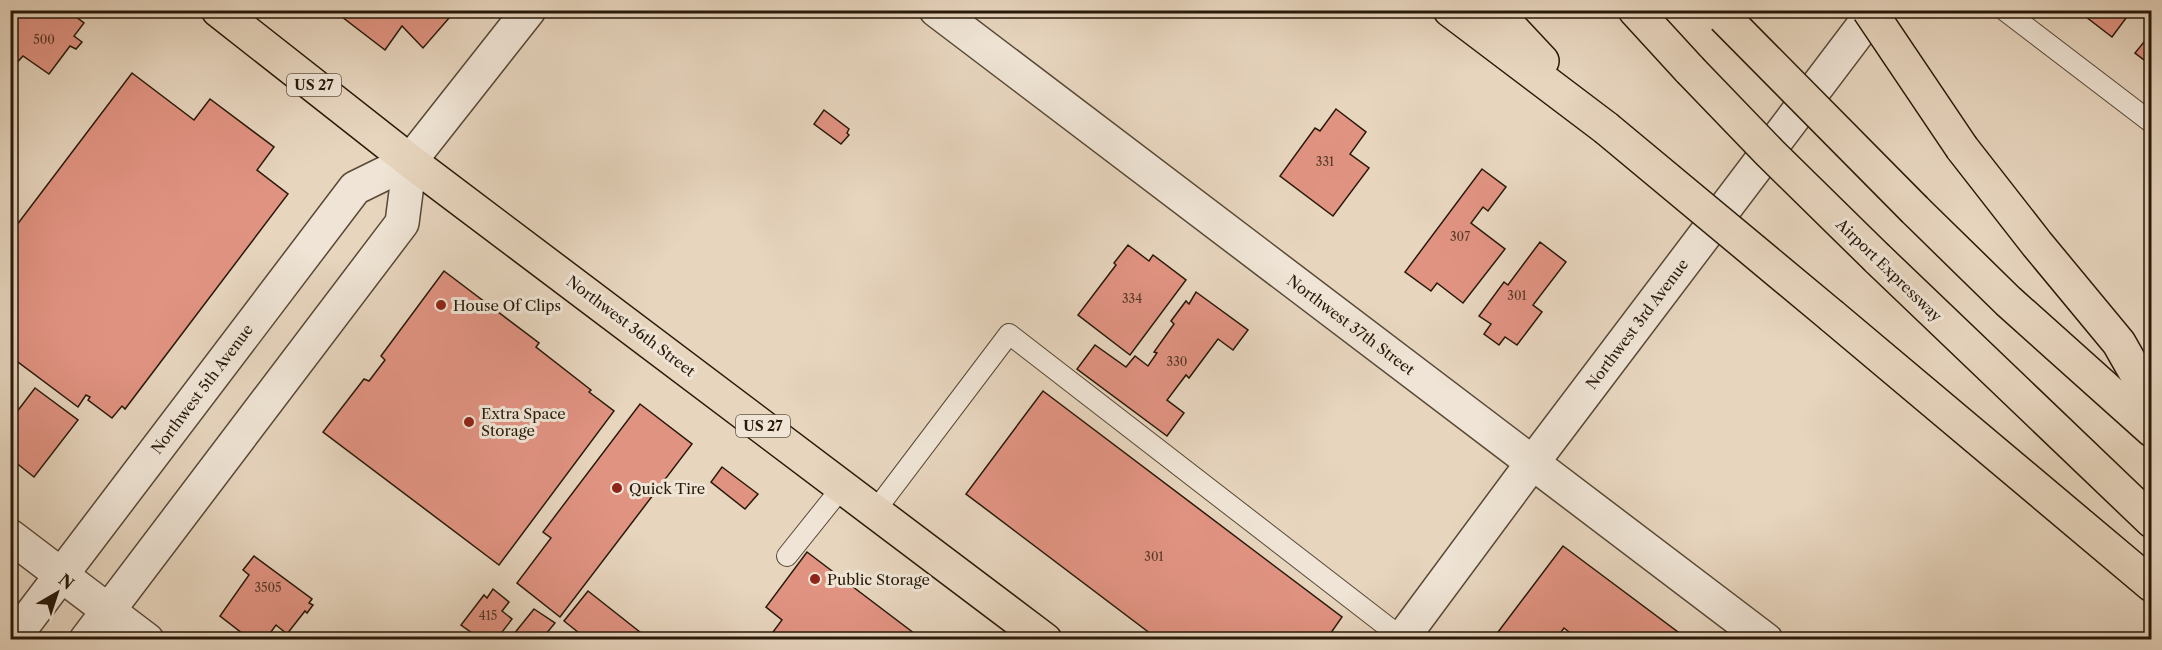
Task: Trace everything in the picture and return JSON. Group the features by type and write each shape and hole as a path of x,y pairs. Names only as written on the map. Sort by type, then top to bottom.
{"main road":[{"name":"Northwest 36th Street","path":"218,10 410,161 1046,639"},
{"path":"1450,10 1606,128 2151,585"},
{"path":"1494,10 1606,128"},
{"name":"Airport Expressway","path":"1635,10 1770,153 2151,521"},
{"path":"1869,10 1962,148 2119,343 2151,401"},
{"path":"1721,14 1982,276 2151,430"}],"street":[{"name":"Northwest 5th Avenue","path":"12,639 355,188 410,161 529,10"},
{"name":"Northwest 37th Street","path":"936,10 1766,639"},
{"name":"Northwest 3rd Avenue","path":"1408,637 1533,462 1875,10"},
{"path":"86,639 402,223 410,161"},
{"path":"10,536 147,639"}],"lane":[{"path":"2004,10 2151,123"},
{"path":"875,511 1010,334 1408,637"},
{"path":"787,556 843,486"}],"building":[{"path":"10,10 67,10 84,23 74,36 82,42 76,49 70,46 49,74 23,56 10,70"},
{"path":"333,10 456,10 423,48 402,26 385,50"},
{"path":"2077,10 2132,10 2112,37"},
{"path":"2152,32 2152,66 2135,53"},
{"path":"132,73 194,120 210,99 274,147 257,170 288,194 125,409 122,406 112,418 88,400 90,397 86,395 78,407 10,356 10,234"},
{"path":"1336,109 1366,132 1350,154 1369,168 1333,216 1280,176 1315,128 1320,131"},
{"path":"824,110 849,129 847,133 849,135 841,144 814,124"},
{"path":"1482,169 1506,187 1488,211 1483,207 1471,223 1505,249 1463,303 1437,283 1431,291 1405,272"},
{"path":"1540,242 1566,262 1533,305 1542,312 1517,345 1505,337 1499,345 1484,334 1491,324 1479,316 1504,282 1508,285"},
{"path":"1128,245 1149,261 1153,255 1186,280 1130,355 1078,315 1116,265 1114,263"},
{"name":"Extra Space Storage","path":"444,271 539,343 536,347 614,411 499,565 323,432 364,379 369,381 385,360 381,356"},
{"path":"1196,292 1248,330 1233,350 1218,339 1189,378 1186,375 1167,400 1184,413 1167,436 1077,369 1095,345 1126,367 1135,356 1148,366 1157,353 1154,352 1174,324 1171,321 1186,301 1189,304"},
{"path":"35,388 78,420 34,477 10,458 10,409 16,413"},
{"path":"1043,391 1342,617 1326,640 1317,640 1310,634 1306,640 1159,640 966,494"},
{"name":"Quick Tire","path":"640,404 692,444 560,617 517,583 551,538 543,532"},
{"path":"722,467 758,494 745,509 711,482"},
{"path":"1563,546 1686,638 1685,640 1579,640 1564,628 1555,640 1492,640"},
{"name":"Public Storage","path":"807,552 923,640 767,640 782,620 766,607"},
{"path":"254,556 312,599 309,603 313,605 307,613 305,611 287,634 276,625 265,640 251,640 220,616 249,575 243,570"},
{"path":"493,589 509,602 502,611 512,619 496,640 467,640 472,633 461,625 484,595 487,598"},
{"path":"588,591 650,640 588,640 564,621"},
{"path":"534,609 555,623 541,640 509,640"}],"place":[{"name":"House Of Clips","path":"441,305"},
{"name":"Extra Space Storage","path":"469,422"},
{"name":"Quick Tire","path":"617,488"},
{"name":"Public Storage","path":"815,579"}]}
